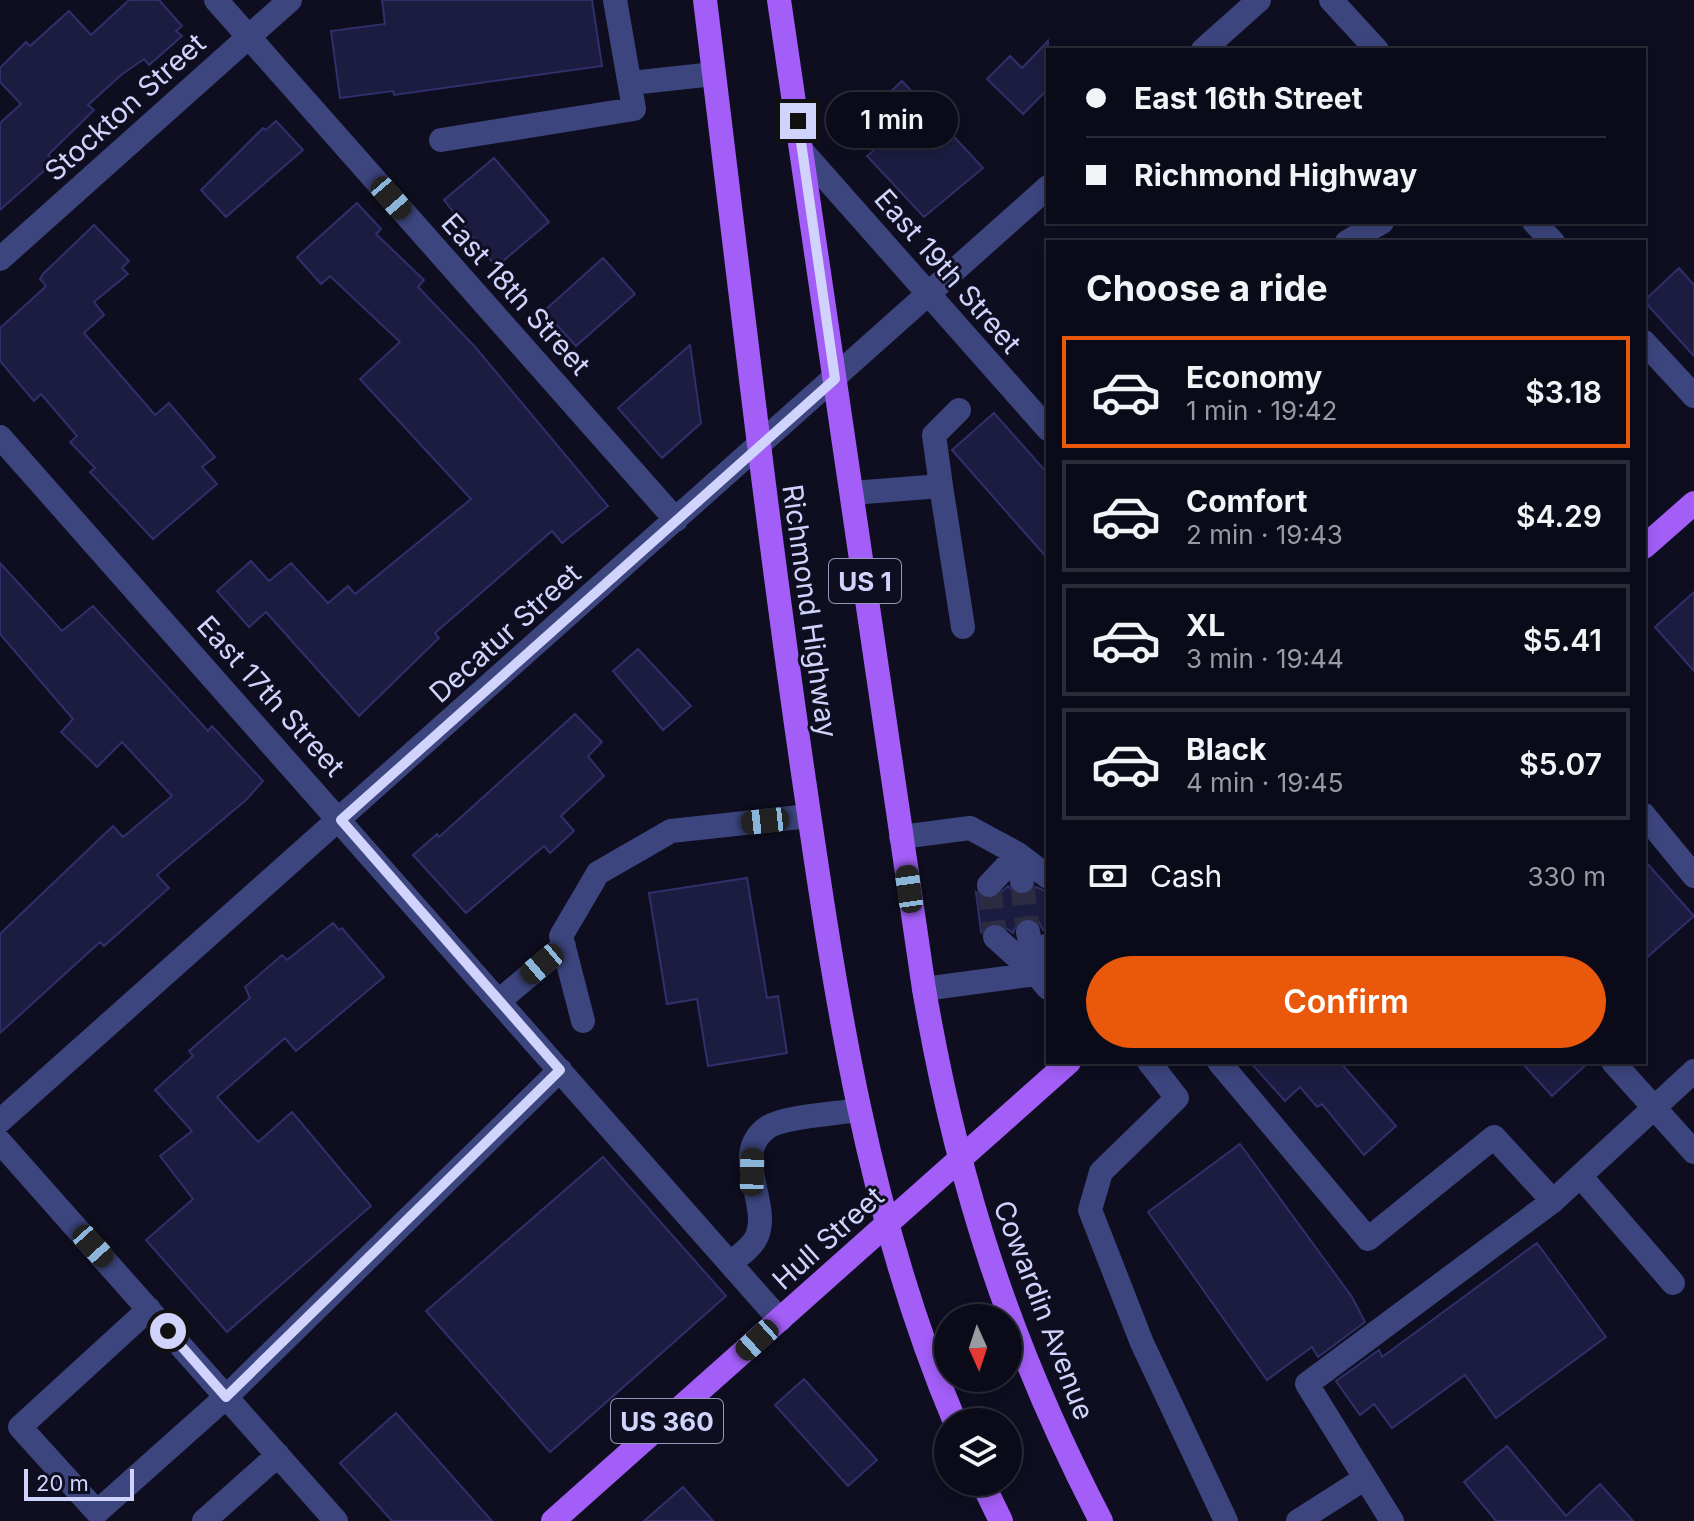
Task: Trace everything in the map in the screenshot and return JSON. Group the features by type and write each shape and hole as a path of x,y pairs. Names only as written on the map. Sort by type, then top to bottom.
{"main road":[{"name":"Richmond Highway","path":"705,0 758,449 809,816 842,1033 886,1226"},
{"name":"Richmond Highway","path":"779,0 924,989 947,1115 959,1161"},
{"path":"1646,545 1694,503"},
{"name":"Hull Street","path":"553,1521 1067,1064"},
{"name":"Cowardin Avenue","path":"959,1161 982,1243 1023,1357 1101,1521"},
{"path":"886,1226 914,1318 949,1408"},
{"path":"989,1496 1001,1521"}],"street":[{"name":"East 18th Street","path":"216,0 676,520"},
{"name":"Stockton Street","path":"0,259 290,0"},
{"path":"441,140 634,109 615,0"},
{"path":"1205,48 1259,0"},
{"path":"1331,0 1375,48"},
{"path":"631,83 714,74"},
{"name":"East 19th Street","path":"802,151 1046,427"},
{"name":"Decatur Street","path":"0,1121 758,449 1046,189"},
{"path":"1350,240 1378,224"},
{"path":"1536,224 1551,240"},
{"path":"1646,344 1694,396"},
{"path":"959,410 934,435 963,627"},
{"name":"East 17th Street","path":"0,437 780,1320"},
{"path":"852,493 941,486"},
{"path":"583,1021 561,936 598,873 671,831 809,816"},
{"path":"1646,817 1694,876"},
{"path":"901,837 970,828 1018,854 1046,875"},
{"path":"1018,854 1022,881"},
{"path":"989,885 1018,854"},
{"path":"995,937 1042,981"},
{"path":"1038,939 1042,981"},
{"path":"499,1001 564,946"},
{"path":"924,989 1042,981"},
{"path":"1151,1064 1177,1098 1101,1172 1090,1210 1142,1343 1226,1521"},
{"path":"1221,1064 1368,1239 1494,1137 1553,1201"},
{"path":"1615,1064 1694,1152"},
{"path":"149,1309 20,1427 97,1512 226,1397 560,1070"},
{"path":"1392,1521 1307,1384 1582,1178 1694,1071"},
{"path":"730,1263 755,1241 760,1229 752,1172 752,1150 757,1137 769,1126 858,1110"},
{"path":"0,1142 336,1521"},
{"path":"1582,1178 1673,1283"},
{"path":"204,1521 278,1455"},
{"path":"1298,1521 1364,1479"}],"building":[{"path":"129,0 159,0 182,26 176,31 182,36 149,65 144,59 121,75 88,105 94,110 48,155 54,162 0,210 0,123 21,104 0,82 0,68 26,42 30,46 69,11 91,35"},
{"path":"382,0 592,0 602,66 394,95 393,91 340,98 331,31 385,24"},
{"path":"1048,41 1046,91 1023,114 987,79 1010,56 1022,68"},
{"path":"902,81 983,168 924,217 867,156 877,148 855,124"},
{"path":"276,121 303,150 226,217 201,190 263,128 266,130"},
{"path":"494,158 549,222 496,267 444,200"},
{"path":"357,203 381,229 376,234 424,280 418,287 476,348 608,506 562,543 552,531 435,633 439,638 359,716 266,612 249,627 217,591 251,561 269,581 291,563 328,603 348,586 355,594 471,499 360,379 400,342 330,276 321,284 297,257"},
{"path":"94,225 129,261 122,268 128,274 94,302 104,315 84,333 155,415 169,403 215,457 202,467 217,484 153,539 90,472 95,468 70,442 77,436 41,394 34,401 0,361 0,328 46,286 40,279 43,274"},
{"path":"603,258 635,294 576,346 544,311"},
{"path":"1679,268 1694,285 1694,356 1646,303 1646,299"},
{"path":"690,345 701,423 662,458 618,408"},
{"path":"994,413 1046,472 1046,557 952,450"},
{"path":"0,563 62,631 93,606 208,731 212,726 263,781 246,800 157,875 169,888 104,946 100,942 0,1033 0,934 113,826 123,837 172,796 122,742 97,767 61,732 73,719 0,634"},
{"path":"1694,592 1694,671 1655,627"},
{"path":"638,649 691,706 663,730 613,671"},
{"path":"575,714 602,742 588,756 604,776 561,816 574,831 550,853 544,846 466,913 413,855 437,834 439,837"},
{"path":"1646,862 1694,916 1646,958"},
{"path":"747,878 767,998 778,996 787,1053 708,1066 697,999 667,1004 649,893"},
{"path":"1008,886 1017,895 1031,893 1036,887 1046,891 1046,930 1039,922 1026,917 1018,921 1013,933 997,922 990,923 981,932 976,892 985,899 993,899"},
{"path":"333,923 339,930 342,928 384,977 296,1051 285,1038 217,1097 258,1142 292,1112 371,1206 227,1332 146,1240 193,1199 160,1156 192,1131 155,1090 193,1056 189,1051 250,998 245,987 282,955 287,960"},
{"path":"1252,1064 1342,1064 1396,1126 1364,1155 1322,1104 1317,1107 1300,1087 1285,1101"},
{"path":"1523,1064 1587,1064 1552,1096"},
{"path":"1240,1144 1352,1297 1365,1322 1318,1357 1312,1347 1267,1380 1148,1212"},
{"path":"603,1157 726,1296 550,1452 426,1311"},
{"path":"1537,1243 1606,1337 1496,1418 1465,1375 1392,1428 1374,1404 1360,1415 1336,1381 1379,1350 1382,1357"},
{"path":"804,1379 877,1460 848,1486 775,1405"},
{"path":"396,1413 492,1521 392,1521 340,1463"},
{"path":"1507,1446 1566,1516 1600,1484 1633,1521 1496,1521 1464,1482"},
{"path":"683,1487 713,1521 644,1521"}],"tunnel":[{"path":"1022,881 1028,932"},
{"path":"989,885 995,937"}],"route":[{"path":"168,1331 226,1397 560,1070 341,820 835,379 798,121"}]}
